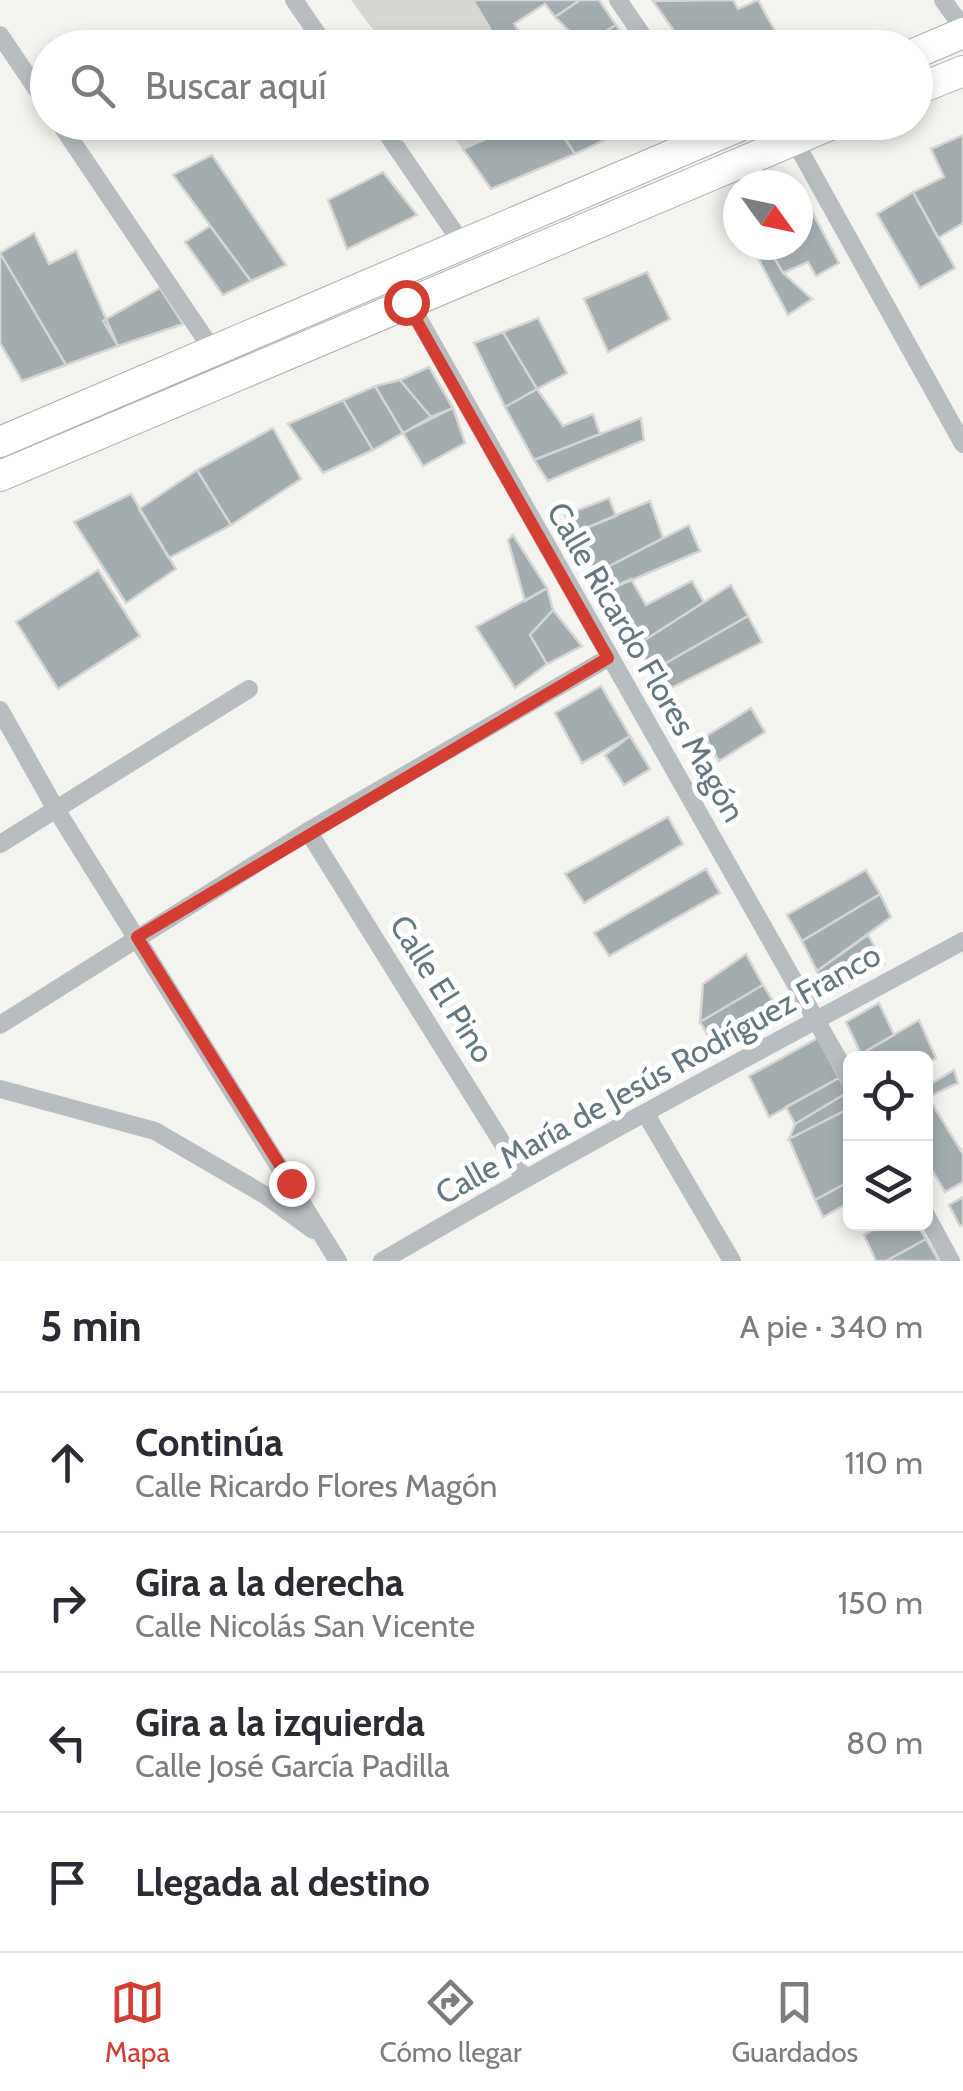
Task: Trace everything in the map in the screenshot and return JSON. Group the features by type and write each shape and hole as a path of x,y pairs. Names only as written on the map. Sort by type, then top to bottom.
{"main road":[{"path":"933,45 963,30"},
{"path":"933,83 963,70"},
{"path":"0,442 214,352 686,140"},
{"path":"0,476 730,164 773,140"}],"street":[{"path":"294,0 314,30"},
{"path":"618,0 639,30"},
{"path":"943,0 963,30"},
{"path":"0,35 30,79"},
{"path":"71,140 214,352"},
{"path":"390,140 461,242"},
{"path":"714,140 730,164"},
{"path":"794,140 963,444"},
{"name":"Calle Ricardo Flores Magón","path":"400,270 406,302 843,1067"},
{"path":"0,1025 308,831 608,658"},
{"path":"0,844 54,806 250,689"},
{"path":"0,710 54,806 338,1261"},
{"name":"Calle El Pino","path":"308,831 524,1178"},
{"name":"Calle María de Jesús Rodríguez Franco","path":"382,1261 524,1178 647,1116 963,940"},
{"path":"0,1089 156,1131 266,1195 318,1233"},
{"path":"647,1116 732,1261"},
{"path":"933,1228 951,1261"}],"shaded area":[{"path":"351,0 476,0 495,30 373,30"},
{"path":"456,140 484,140 463,149"}],"building":[{"path":"473,0 580,0 555,17 545,4 514,24 518,30 491,30"},
{"path":"580,0 599,0 616,25 608,30 568,30 555,17"},
{"path":"733,0 738,9 758,0 774,30 673,30 653,1"},
{"path":"963,135 963,223 938,238 913,192 944,177 931,149"},
{"path":"483,140 566,140 575,154 491,189 463,149"},
{"path":"566,140 604,140 575,154"},
{"path":"212,155 286,265 251,281 173,175"},
{"path":"383,172 417,215 347,249 328,200"},
{"path":"913,192 955,268 920,288 877,214"},
{"path":"813,214 839,263 816,276 808,262 783,273 776,260 813,260"},
{"path":"210,226 251,281 223,295 185,242"},
{"path":"34,233 49,264 76,251 118,346 66,365 0,253"},
{"path":"0,253 66,365 22,381 0,343"},
{"path":"759,260 776,260 783,273 812,299 788,315"},
{"path":"647,272 670,319 608,352 584,299"},
{"path":"160,288 183,324 118,346 103,321"},
{"path":"538,318 567,373 537,389 503,332"},
{"path":"503,332 537,389 505,407 474,343"},
{"path":"429,367 453,408 431,417 400,380"},
{"path":"400,380 431,417 403,433 375,386"},
{"path":"375,386 403,433 373,450 343,400"},
{"path":"537,389 563,426 593,414 600,434 534,460 505,407"},
{"path":"343,400 373,450 323,473 288,424"},
{"path":"453,408 465,443 423,466 403,433"},
{"path":"641,418 644,440 548,481 534,460"},
{"path":"273,428 301,479 231,525 197,470"},
{"path":"197,470 231,525 169,558 139,509"},
{"path":"131,494 176,569 126,603 74,522"},
{"path":"609,498 616,516 574,533 565,515"},
{"path":"650,501 663,538 596,573 574,533"},
{"path":"689,525 700,551 606,591 596,573"},
{"path":"513,535 547,588 525,601 508,540"},
{"path":"98,570 140,636 58,689 16,622"},
{"path":"631,579 646,605 692,581 704,602 637,645 606,591"},
{"path":"731,585 748,616 652,671 637,645"},
{"path":"547,588 553,610 530,635 547,664 515,688 476,627"},
{"path":"553,610 582,646 547,664 530,635"},
{"path":"748,616 762,642 663,692 652,671"},
{"path":"601,686 630,736 582,763 555,713"},
{"path":"751,708 765,732 719,761 705,737"},
{"path":"630,736 650,769 624,785 605,755"},
{"path":"668,817 683,844 584,903 565,874"},
{"path":"706,869 720,893 609,956 594,933"},
{"path":"866,870 880,894 802,941 787,915"},
{"path":"880,894 891,917 817,971 802,941"},
{"path":"868,935 884,964 837,992 828,990 817,971"},
{"path":"746,954 763,985 700,1022 703,984"},
{"path":"763,985 777,1007 770,1024 717,1050 700,1022"},
{"path":"879,1003 894,1035 860,1051 846,1022"},
{"path":"919,1020 933,1051 866,1051"},
{"path":"818,1038 839,1078 769,1117 749,1076"},
{"path":"954,1070 958,1083 933,1095 933,1083"},
{"path":"839,1078 843,1084 843,1095 795,1124 786,1107"},
{"path":"843,1095 843,1112 789,1139 795,1124"},
{"path":"933,1105 963,1154 963,1182 945,1192 933,1172"},
{"path":"843,1112 843,1185 815,1200 789,1139"},
{"path":"843,1185 843,1206 823,1217 815,1200"},
{"path":"963,1197 963,1224 960,1226 949,1205"},
{"path":"871,1231 921,1231 926,1239 886,1261 876,1261 864,1235"},
{"path":"926,1239 939,1261 886,1261"}],"route":[{"path":"291,1183 137,937 308,831 608,658 406,302"}]}
